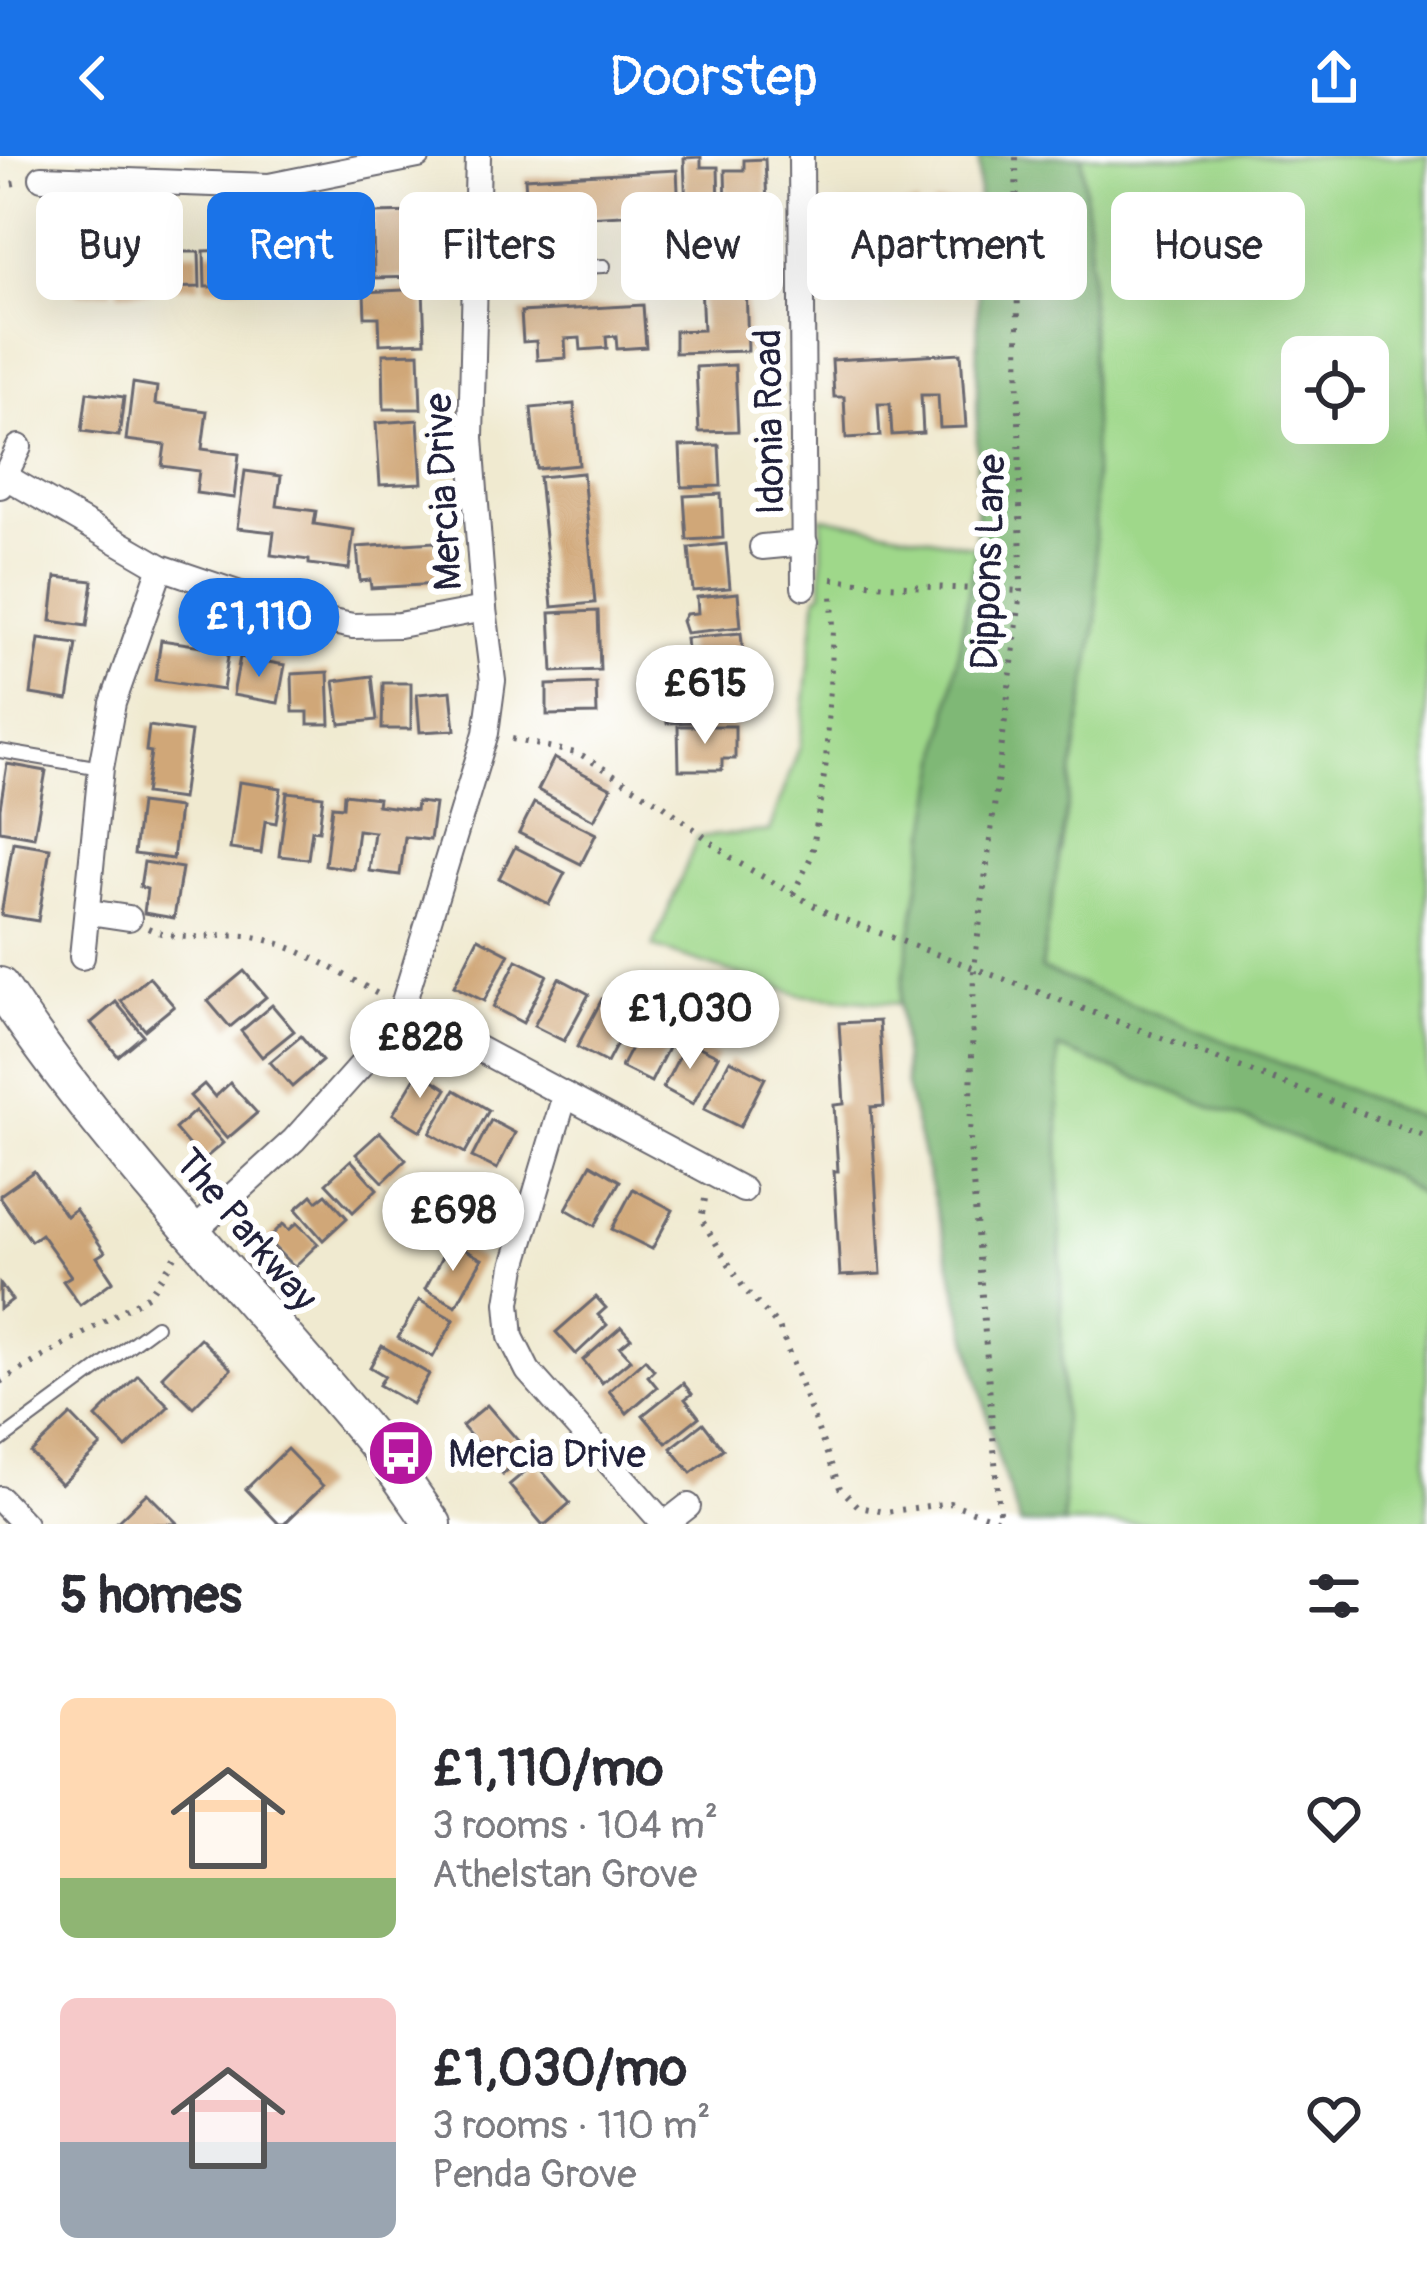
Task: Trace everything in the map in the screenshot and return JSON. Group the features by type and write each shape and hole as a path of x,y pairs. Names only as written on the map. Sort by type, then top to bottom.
{"street":[{"path":"42,178 269,186 418,156"},
{"name":"Mercia Drive","path":"477,192 478,156"},
{"name":"Idonia Road","path":"801,156 805,581"},
{"name":"Mercia Drive","path":"193,1232 293,1140 374,1052 402,1008 486,733 493,681 471,438 475,300"},
{"path":"19,447 3,481 161,566 311,618 352,626 399,625 484,609"},
{"name":"Idonia Road","path":"762,547 805,543"},
{"path":"82,957 100,768 113,703 161,566"},
{"path":"89,912 129,919"},
{"name":"The Parkway","path":"0,986 41,1048 377,1445 433,1524"},
{"path":"402,1008 743,1190"},
{"path":"565,1095 514,1266 508,1304 511,1337 528,1371 664,1524 688,1506"},
{"path":"0,1499 24,1524"}],"lane":[{"path":"597,266 604,266"},
{"path":"0,751 100,768"},
{"path":"0,1442 156,1326"}],"path":[{"name":"Dippons Lane","path":"1000,1522 970,1144 974,968 1021,591 1016,156"},
{"path":"793,894 812,855 826,762 832,579"},
{"path":"805,581 1021,591"},
{"path":"486,733 580,754 662,805 737,862 829,914 1427,1137"},
{"path":"129,919 166,937 256,938 314,958 402,1008"},
{"path":"711,1172 700,1219 746,1290 779,1327 840,1487 859,1507 885,1512 950,1504 1000,1522"},
{"path":"0,1382 149,1295 193,1232"}],"green space":[{"path":"979,156 1082,156 1085,192 979,192"},
{"path":"1080,156 1427,156 1427,1121 1041,970 1097,618 1089,236"},
{"path":"1087,213 1097,618 1041,969 1427,1121 1427,1199 1391,1175 1058,1048 1064,1524 1020,1524 996,1451 906,1086 899,1004 976,547 978,300 1087,300"},
{"path":"822,517 976,547 899,1004 800,995 653,947 698,837 769,831 800,746 817,595 822,593"},
{"path":"1057,1047 1391,1175 1427,1199 1427,1524 1064,1524"}],"building":[{"path":"701,157 701,167 718,167 719,192 685,192 684,158"},
{"path":"765,159 766,192 726,192 725,170 744,170 744,160"},
{"path":"677,170 678,192 621,192 621,215 597,216 597,192 526,192 525,178"},
{"path":"399,212 399,277 375,278 375,213"},
{"path":"207,251 207,287 205,287"},
{"path":"183,252 199,252 200,287 183,287"},
{"path":"399,290 399,300 423,300 425,342 380,344 379,317 365,317 364,300 375,300 375,291"},
{"path":"702,300 747,300 748,351 675,353 675,331 703,330"},
{"path":"643,305 646,347 617,349 616,336 606,337 607,348 581,350 580,338 565,339 566,358 537,360 536,341 523,342 521,312"},
{"path":"419,353 421,409 384,409 383,354"},
{"path":"961,353 966,427 940,428 938,395 921,395 923,433 892,435 890,404 878,404 880,436 846,438 844,397 834,397 832,360"},
{"path":"735,365 738,431 699,432 696,367"},
{"path":"133,383 157,387 155,404 207,411 202,449 239,454 234,498 196,493 199,471 162,466 165,445 126,440"},
{"path":"87,392 124,397 119,436 82,431"},
{"path":"574,404 579,465 537,469 531,408"},
{"path":"418,420 422,483 380,485 376,423"},
{"path":"719,445 721,486 682,487 680,446"},
{"path":"245,471 281,476 277,506 316,511 314,524 354,530 349,569 271,555 274,532 237,528"},
{"path":"583,473 595,603 552,607 539,477"},
{"path":"721,494 723,538 687,540 684,496"},
{"path":"435,542 438,584 371,588 370,580 360,581 357,547"},
{"path":"726,544 730,588 693,591 689,548"},
{"path":"56,577 93,581 87,626 51,621"},
{"path":"738,593 741,627 686,633 682,621 686,614 698,613 697,597"},
{"path":"598,611 600,670 553,672 550,613"},
{"path":"741,633 744,663 704,667 705,674 679,676 677,663 688,662 686,638"},
{"path":"39,639 77,644 68,700 31,694"},
{"path":"161,640 229,650 223,690 155,680"},
{"path":"240,657 285,665 278,703 233,695"},
{"path":"328,672 330,724 308,724 308,712 293,712 292,674"},
{"path":"372,676 377,720 340,724 334,681"},
{"path":"734,678 736,713 694,714 694,722 667,723 666,711 678,710 677,680"},
{"path":"383,683 411,683 411,729 382,729"},
{"path":"596,683 597,714 547,715 547,685"},
{"path":"451,691 455,730 420,732 417,694"},
{"path":"149,726 191,732 182,799 145,794"},
{"path":"678,726 735,726 735,759 722,759 722,770 679,770"},
{"path":"554,758 611,788 594,820 538,790"},
{"path":"7,764 46,771 34,837 0,831"},
{"path":"239,782 281,788 276,823 265,821 261,853 230,849"},
{"path":"287,792 323,796 319,831 312,830 308,859 279,856"},
{"path":"344,794 416,810 417,802 435,804 430,840 405,837 400,875 369,871 374,832 358,830 353,869 325,865 332,806 343,807"},
{"path":"140,803 179,808 173,859 134,854"},
{"path":"534,803 596,834 581,864 519,833"},
{"path":"13,842 50,848 38,921 1,915"},
{"path":"515,847 565,873 549,904 499,878"},
{"path":"144,862 182,868 174,918 144,913 147,889 140,887"},
{"path":"478,938 509,954 484,1001 454,986"},
{"path":"517,960 547,975 523,1023 493,1007"},
{"path":"244,971 266,997 230,1027 208,1001"},
{"path":"149,977 174,1006 145,1030 121,1001"},
{"path":"559,978 589,994 564,1041 534,1026"},
{"path":"602,999 632,1015 607,1063 577,1047"},
{"path":"116,1002 143,1035 118,1056 91,1023"},
{"path":"272,1005 294,1031 262,1057 241,1031"},
{"path":"646,1019 675,1034 651,1082 621,1067"},
{"path":"879,1021 884,1106 871,1107 881,1274 840,1276 834,1171 838,1171 834,1105 844,1104 839,1023"},
{"path":"301,1036 322,1061 292,1087 270,1062"},
{"path":"687,1041 718,1056 693,1104 663,1088"},
{"path":"730,1060 765,1078 740,1127 704,1109"},
{"path":"419,1071 447,1089 421,1131 393,1114"},
{"path":"230,1083 257,1113 227,1139 190,1096 204,1084 215,1097"},
{"path":"455,1090 489,1110 465,1153 430,1133"},
{"path":"195,1111 223,1143 202,1161 175,1129"},
{"path":"491,1120 515,1133 497,1169 472,1157"},
{"path":"380,1132 406,1160 383,1182 356,1154"},
{"path":"351,1160 377,1189 353,1212 326,1183"},
{"path":"591,1164 620,1181 595,1226 566,1209"},
{"path":"34,1171 66,1216 75,1209 105,1252 97,1257 113,1281 80,1305 63,1281 71,1276 41,1234 31,1241 0,1198"},
{"path":"633,1189 673,1210 652,1249 612,1229"},
{"path":"326,1194 347,1218 323,1240 296,1209 312,1195 317,1201"},
{"path":"297,1223 318,1244 294,1267 267,1240 283,1224 289,1230"},
{"path":"450,1242 482,1259 456,1306 425,1289"},
{"path":"0,1284 12,1300 0,1309"},
{"path":"596,1297 606,1308 598,1315 607,1325 576,1354 556,1332"},
{"path":"419,1300 454,1320 433,1357 398,1338"},
{"path":"621,1327 631,1338 620,1347 631,1359 602,1383 583,1360"},
{"path":"200,1338 231,1369 193,1407 162,1376"},
{"path":"382,1346 429,1374 412,1404 379,1385 385,1376 370,1367"},
{"path":"645,1359 654,1370 648,1376 657,1387 627,1413 609,1391"},
{"path":"138,1375 169,1406 126,1448 96,1417"},
{"path":"683,1383 692,1394 685,1399 699,1417 666,1443 643,1415"},
{"path":"487,1405 528,1452 503,1474 462,1426"},
{"path":"71,1415 101,1446 61,1484 31,1453"},
{"path":"703,1423 723,1449 691,1473 671,1448"},
{"path":"287,1449 323,1486 279,1524 246,1489"},
{"path":"535,1463 570,1503 546,1524 509,1485"},
{"path":"147,1493 178,1524 115,1524"}],"place":[{"name":"Mercia Drive","path":"401,1453"}]}
